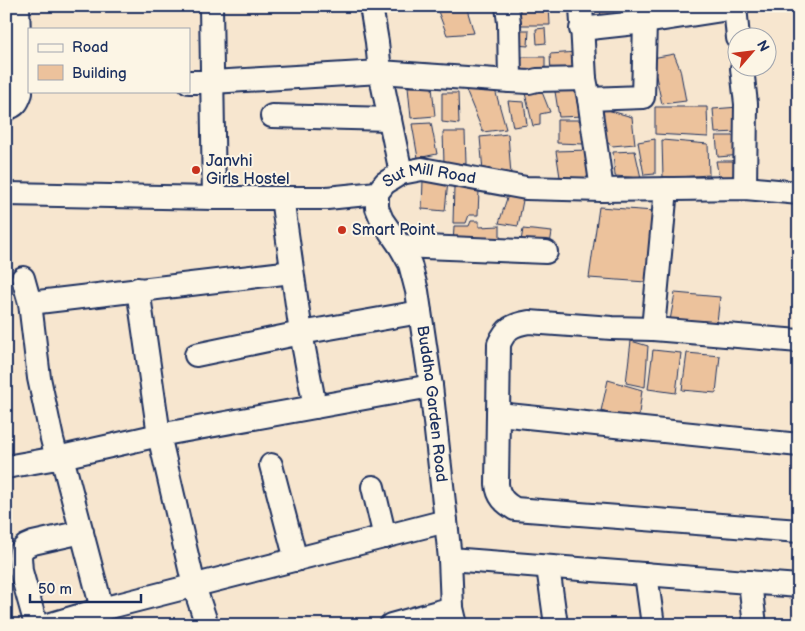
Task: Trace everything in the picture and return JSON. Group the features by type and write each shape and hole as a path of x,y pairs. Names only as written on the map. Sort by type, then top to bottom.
{"street":[{"path":"211,6 214,198"},
{"path":"371,6 380,72 402,173"},
{"path":"507,6 510,81"},
{"path":"581,6 581,29 587,89 602,190"},
{"path":"581,29 645,22 735,7 737,28"},
{"path":"6,109 15,106 19,101 24,83 14,21"},
{"path":"190,82 380,72 529,82 537,80 643,97 645,22"},
{"path":"743,78 746,104 745,188"},
{"path":"272,116 390,119"},
{"name":"Sut Mill Road","path":"6,194 327,198 377,193 385,183 402,173 422,169 526,188 602,190 745,188 799,193"},
{"path":"653,329 666,189"},
{"name":"Buddha Garden Road","path":"377,193 377,208 382,220 410,264 417,291 431,386 450,559 454,616"},
{"path":"282,198 301,332 315,407"},
{"path":"400,246 546,252"},
{"path":"30,303 292,272"},
{"path":"23,278 30,303 39,378 52,440 60,457 102,609"},
{"path":"138,289 159,435 194,586 207,625"},
{"path":"196,355 301,332 420,312"},
{"path":"799,341 653,329 529,322 517,324 504,334 500,344 497,491 506,504 515,509 799,531"},
{"path":"6,467 159,435 431,386"},
{"path":"498,414 799,445"},
{"path":"271,464 296,560"},
{"path":"373,487 385,537"},
{"path":"48,625 102,609 446,521"},
{"path":"36,625 21,571 21,551 33,543 82,532"},
{"path":"450,559 799,586"},
{"path":"548,566 556,625"},
{"path":"646,574 653,625"},
{"path":"750,582 754,625"},
{"path":"391,625 454,616"}],"building":[{"path":"436,6 466,6 474,33 447,35"},
{"path":"511,6 549,6 550,25 513,25"},
{"path":"600,6 613,6 614,20 601,21"},
{"path":"619,6 635,6 636,17 621,21"},
{"path":"639,6 662,6 661,14 640,18"},
{"path":"545,28 546,43 537,44 536,29"},
{"path":"515,30 529,30 528,46 515,45"},
{"path":"577,52 579,74 551,75 550,54"},
{"path":"674,54 680,69 686,101 662,104 652,58"},
{"path":"513,57 545,57 545,74 514,75"},
{"path":"554,85 574,85 584,116 559,117"},
{"path":"494,86 506,129 483,132 465,88"},
{"path":"408,87 432,87 435,116 411,118"},
{"path":"540,87 550,112 540,114 540,125 533,126 524,89"},
{"path":"442,93 458,93 459,124 442,122"},
{"path":"508,101 524,102 527,125 513,127"},
{"path":"597,107 632,117 635,144 612,146 598,135"},
{"path":"655,107 707,107 708,137 655,134"},
{"path":"739,107 739,132 715,133 713,109"},
{"path":"557,120 583,120 584,144 557,143"},
{"path":"431,123 437,154 418,158 412,124"},
{"path":"443,132 465,132 466,164 444,163"},
{"path":"508,134 511,175 483,171 480,137"},
{"path":"716,136 740,136 742,155 718,157"},
{"path":"655,139 655,174 644,175 638,142"},
{"path":"662,140 708,144 709,175 663,178"},
{"path":"588,150 590,178 560,177 556,151"},
{"path":"635,151 641,178 615,176 613,152"},
{"path":"716,161 740,161 741,183 720,183"},
{"path":"423,180 448,181 445,211 422,209"},
{"path":"454,186 479,190 478,215 469,215 466,223 453,223"},
{"path":"509,192 524,195 518,226 499,223"},
{"path":"599,207 654,211 646,282 589,278"},
{"path":"471,221 479,221 479,227 500,226 500,245 453,245 454,226 469,226"},
{"path":"523,229 552,232 549,250 520,247"},
{"path":"675,293 720,297 716,330 669,326"},
{"path":"631,341 648,346 645,387 626,383"},
{"path":"653,350 681,353 676,393 648,389"},
{"path":"687,353 720,356 716,393 682,390"},
{"path":"608,380 642,390 638,421 601,411"}],"place":[{"name":"Janvhi Girls Hostel","path":"196,170"},
{"name":"Smart Point","path":"342,230"}]}
